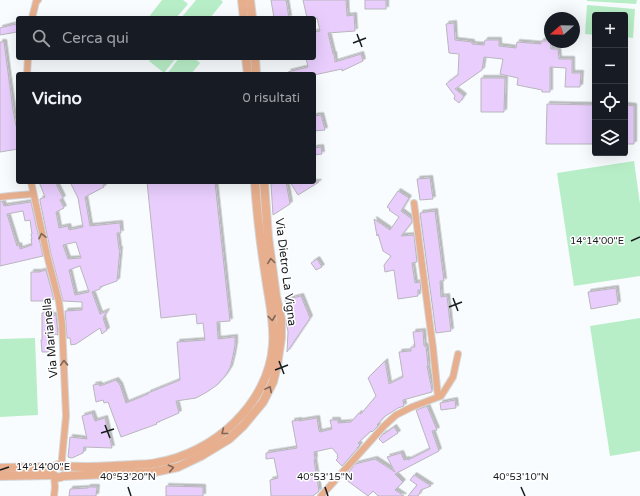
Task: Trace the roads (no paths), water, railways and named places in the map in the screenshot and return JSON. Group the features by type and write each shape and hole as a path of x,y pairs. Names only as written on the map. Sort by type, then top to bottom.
{"street":[{"path":"242,0 244,16"},
{"path":"250,0 252,16"},
{"path":"33,16 37,1"},
{"path":"27,72 28,60"},
{"path":"246,60 248,72"},
{"path":"255,60 256,72"},
{"name":"Via Marianella","path":"31,184 59,302 62,324 66,416 54,496"},
{"name":"Via Dietro La Vigna","path":"0,476 59,470 74,466 84,467 156,464 195,451 224,433 239,418 258,394 269,369 273,344 272,319 260,237 255,184"},
{"name":"Via Dietro La Vigna","path":"0,468 154,472 178,467 201,456 228,439 243,426 263,402 273,382 282,338 281,319 276,296 268,236 264,184"},
{"path":"0,198 33,194"},
{"path":"414,203 438,397"},
{"path":"322,496 384,426 396,416 426,401 440,396 453,378 458,354"}]}
